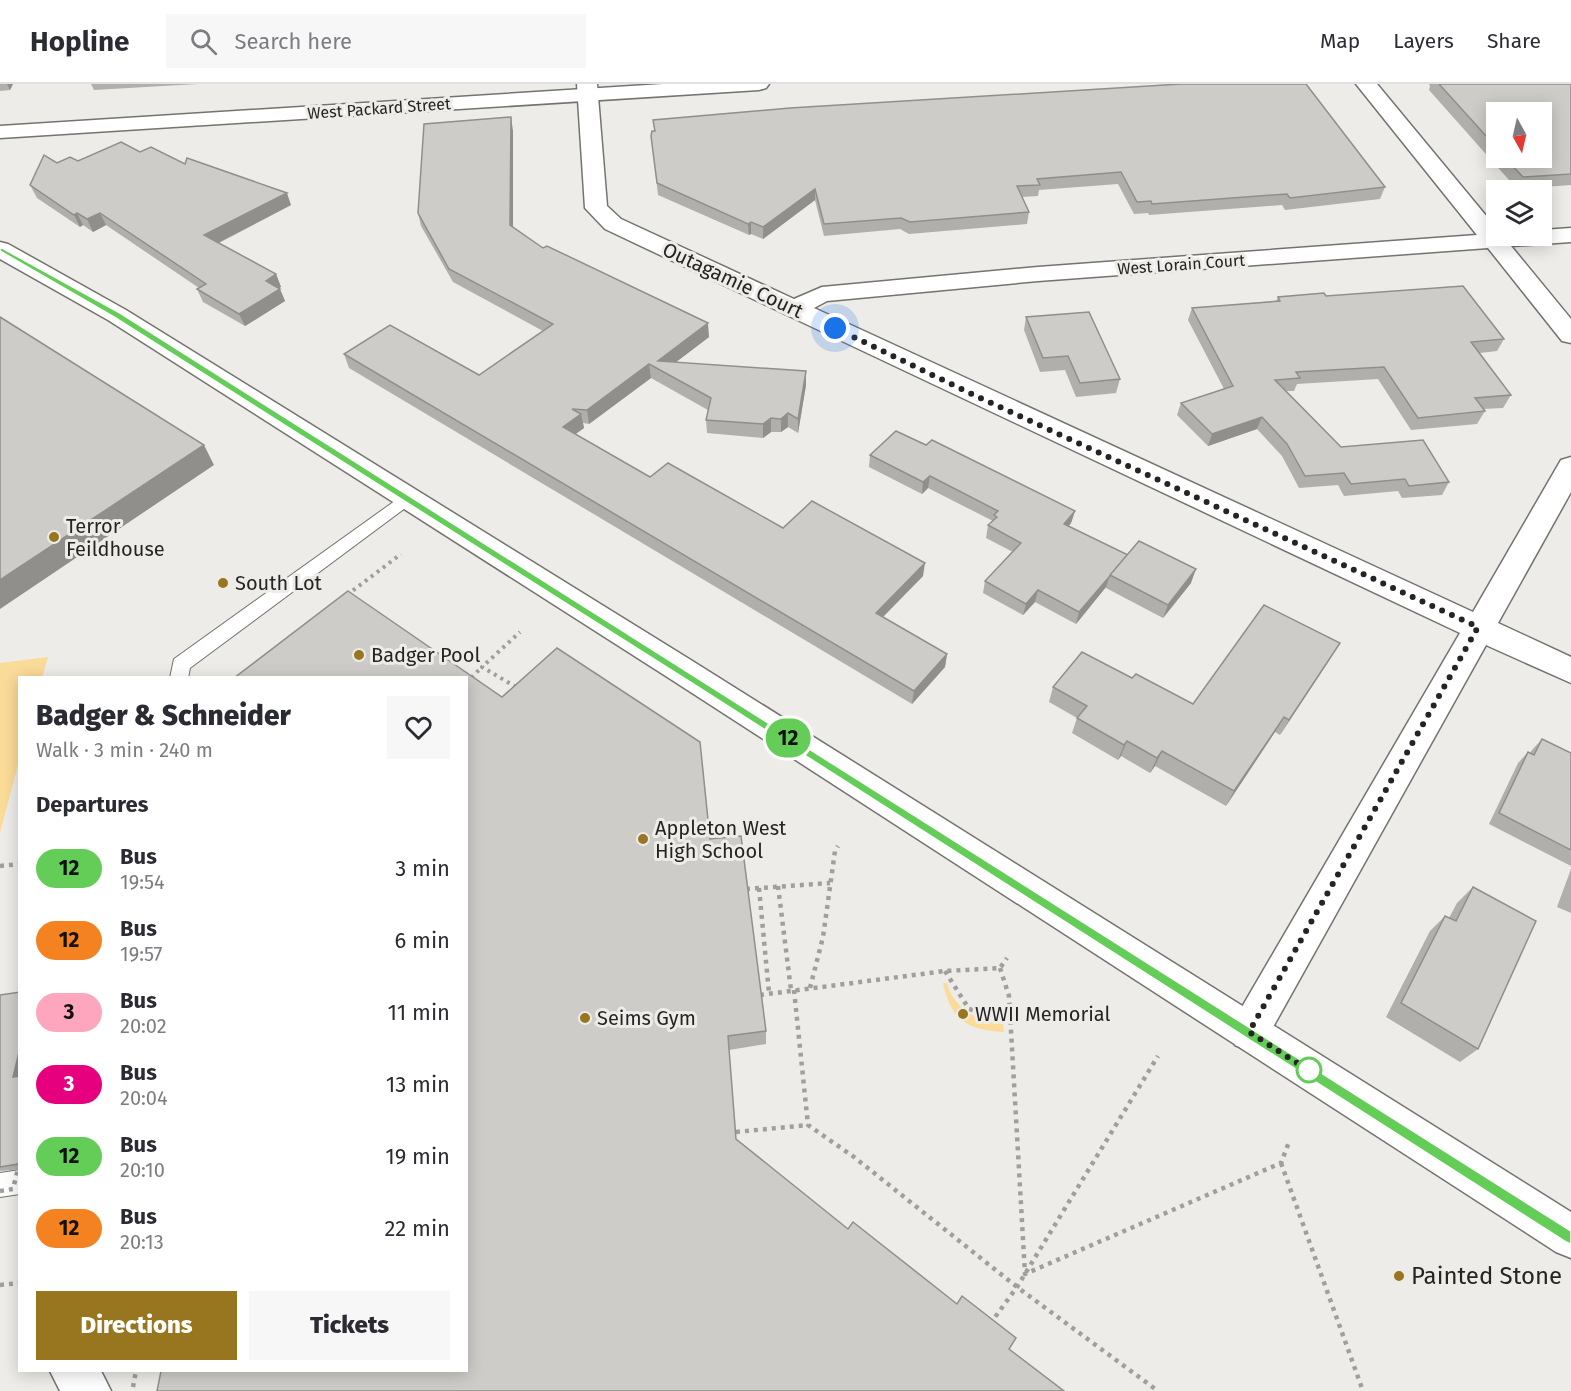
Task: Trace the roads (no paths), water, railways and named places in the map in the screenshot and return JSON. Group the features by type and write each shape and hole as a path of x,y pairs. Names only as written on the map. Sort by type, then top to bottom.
{"street":[{"name":"West Packard Street","path":"0,132 588,89 759,84"},
{"path":"1366,84 1486,233"},
{"name":"Outagamie Court","path":"588,89 596,208 613,224 795,308 976,396 1571,671"},
{"name":"West Lorain Court","path":"1552,236 1571,235"},
{"name":"West Lorain Court","path":"795,308 822,294 1038,274 1486,240"},
{"path":"1497,246 1571,335"},
{"path":"0,249 117,315 682,671 1571,1237"},
{"path":"1249,1032 1571,467"},
{"path":"73,1372 88,1391"}],"lane":[{"path":"179,676 181,664 406,499"}],"place":[{"name":"Terror Feildhouse","path":"54,537"},
{"name":"South Lot","path":"223,583"},
{"name":"Badger Pool","path":"359,655"},
{"name":"Appleton West High School","path":"643,839"},
{"name":"WWII Memorial","path":"963,1014"},
{"name":"Seims Gym","path":"585,1018"},
{"name":"Painted Stone","path":"1399,1276"}]}
